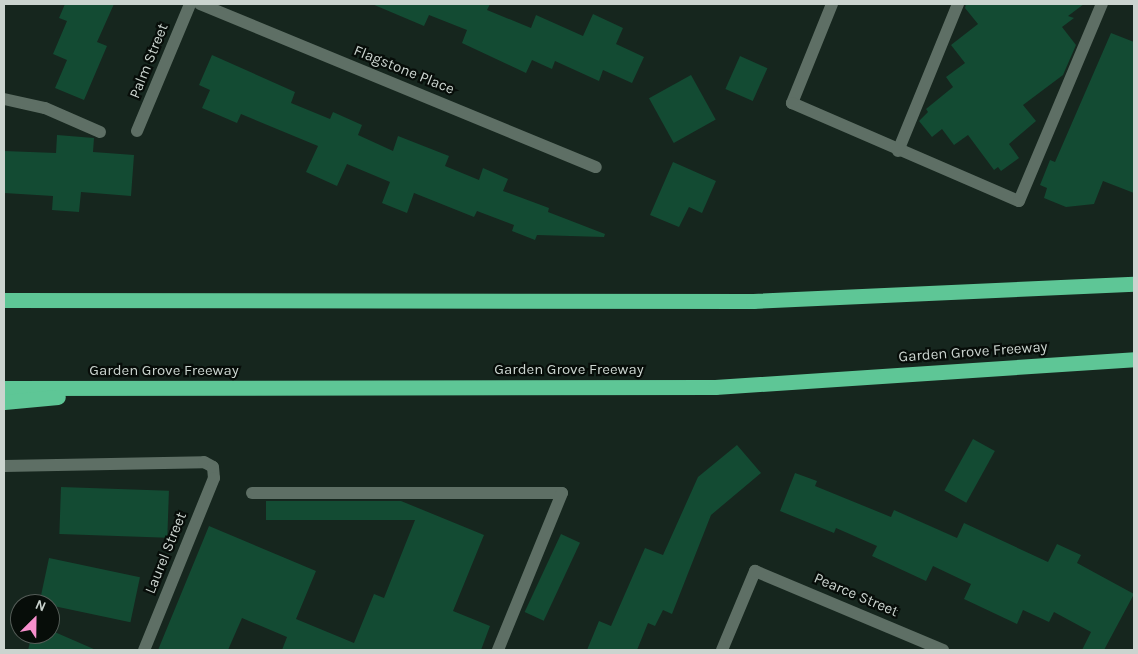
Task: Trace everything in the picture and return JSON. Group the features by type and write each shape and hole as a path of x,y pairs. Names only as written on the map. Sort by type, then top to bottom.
{"highway":[{"path":"4,300 753,302 1134,284"},
{"name":"Garden Grove Freeway","path":"4,388 716,387 1134,359"},
{"path":"4,402 129,389"}],"street":[{"name":"Palm Street","path":"137,131 190,4"},
{"name":"Flagstone Place","path":"200,4 596,167"},
{"path":"832,4 792,103 898,151 1019,201 1102,4"},
{"path":"898,151 958,4"},
{"path":"4,99 45,108 100,132"},
{"name":"Laurel Street","path":"4,466 204,462 213,468 214,478 144,650"},
{"path":"252,493 562,493 498,650"},
{"name":"Pearce Street","path":"722,650 755,571 943,650"}],"building":[{"path":"65,4 114,4 97,42 107,46 84,100 55,88 67,60 53,54 67,21 59,18"},
{"path":"372,4 490,4 487,10 531,28 536,15 583,36 593,14 623,28 616,44 644,57 632,83 603,70 599,81 555,61 552,69 532,60 526,73 462,43 467,30 429,15 424,26"},
{"path":"966,4 1084,4 1068,16 1074,18 1062,27 1076,45 1063,75 1023,105 1036,121 1009,144 1019,158 1001,171 998,167 994,170 968,135 954,145 942,129 932,137 919,121 928,112 926,109 953,87 946,77 965,63 951,45 978,24 965,8"},
{"path":"1111,33 1134,42 1134,193 1103,181 1094,204 1066,207 1044,198 1047,188 1040,185 1050,160 1055,162"},
{"path":"212,55 295,92 291,103 330,119 333,112 362,125 358,135 393,151 398,136 449,156 445,166 479,180 483,168 508,179 503,191 549,208 548,212 605,234 604,237 537,235 535,240 512,231 514,225 477,211 474,217 414,193 407,213 382,203 390,182 347,164 337,186 306,172 318,146 241,114 237,123 202,108 210,90 199,85"},
{"path":"740,56 767,68 753,101 725,89"},
{"path":"691,75 716,120 674,143 649,98"},
{"path":"57,135 94,138 93,152 134,155 131,196 81,192 79,212 52,210 53,196 4,193 4,151 56,153"},
{"path":"673,162 716,181 702,213 689,207 679,227 650,215"},
{"path":"973,439 995,451 966,503 944,491"},
{"path":"737,445 761,473 711,515 672,614 663,610 655,626 648,623 637,650 587,650 599,621 611,626 645,548 663,555 698,477"},
{"path":"795,473 817,481 815,486 891,517 894,510 957,538 964,523 1048,562 1057,544 1081,555 1077,563 1134,594 1104,650 1082,650 1091,632 1054,612 1049,622 1023,610 1017,624 964,599 971,584 933,566 926,581 872,556 877,546 836,528 834,533 780,511"},
{"path":"61,487 169,491 167,538 59,534"},
{"path":"266,501 401,501 484,535 453,611 490,626 481,650 282,650 287,637 242,618 228,650 158,650 209,526 316,571 296,619 354,643 374,594 384,598 415,520 266,520"},
{"path":"561,534 580,543 544,621 525,612"},
{"path":"49,558 140,577 130,622 60,607 60,594 41,594"},
{"path":"60,634 96,650 28,650 30,644 60,644"}]}
